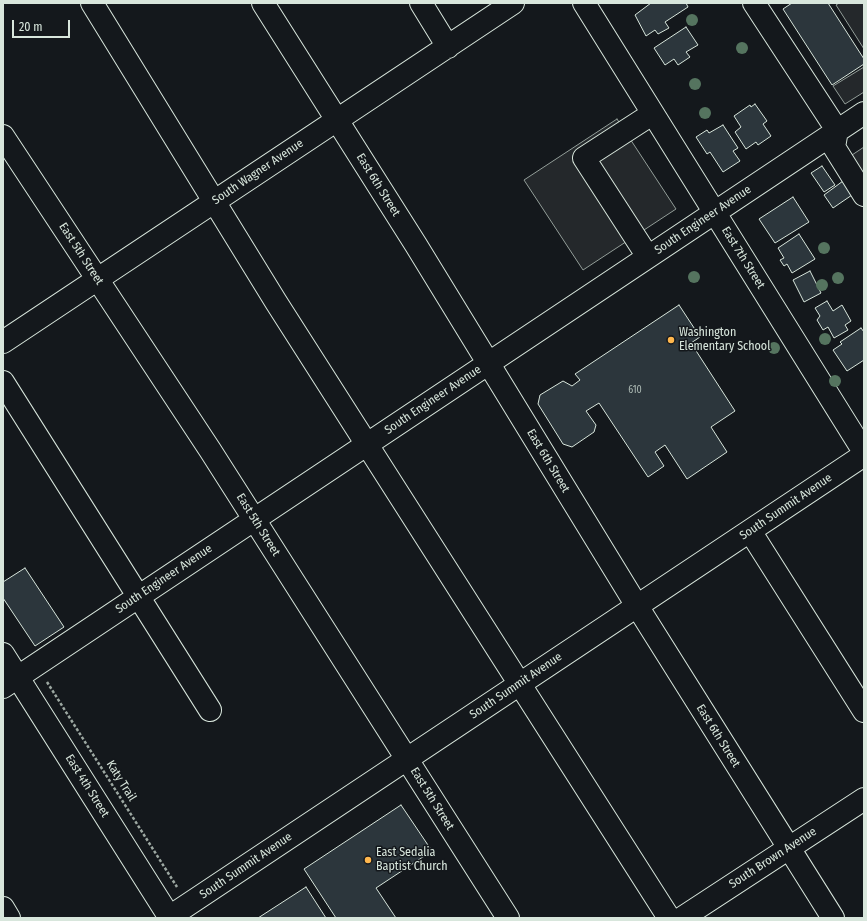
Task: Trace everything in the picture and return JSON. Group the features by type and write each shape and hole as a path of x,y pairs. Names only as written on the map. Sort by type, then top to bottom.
{"street":[{"path":"92,3 367,444 669,918"},
{"name":"East 6th Street","path":"263,3 488,363 637,606 833,918"},
{"path":"421,3 448,47"},
{"name":"South Wagner Avenue","path":"3,342 513,3"},
{"name":"East 7th Street","path":"584,3 864,454"},
{"path":"754,3 837,130 834,147 864,195"},
{"name":"South Engineer Avenue","path":"10,682 864,113"},
{"path":"648,257 584,158 652,114"},
{"name":"East 5th Street","path":"3,136 254,519 508,918"},
{"path":"3,382 210,710"},
{"name":"South Summit Avenue","path":"169,918 864,454"},
{"path":"750,531 864,711"},
{"name":"East 4th Street","path":"3,654 10,682 169,918"},
{"name":"South Brown Avenue","path":"682,918 864,799"},
{"path":"3,908 9,918"}],"path":[{"name":"Katy Trail","path":"46,679 180,892"}],"shaded area":[{"path":"839,3 864,3 864,49 836,5"},
{"path":"864,67 864,92 845,104 833,86"},
{"path":"617,119 676,209 583,270 524,180"},
{"path":"864,147 864,179 849,157"}],"building":[{"path":"651,3 686,3 688,7 665,22 669,28 658,34 655,30 646,36 635,15"},
{"path":"792,3 828,3 864,59 864,64 832,85 783,9"},
{"path":"686,27 698,45 686,52 690,57 678,65 674,59 665,65 654,48"},
{"path":"755,104 767,121 763,124 771,136 758,145 756,142 746,149 735,132 741,127 734,116 750,105 751,107"},
{"path":"723,125 738,148 733,151 740,161 723,172 710,152 707,154 696,137 707,130 709,133"},
{"path":"822,166 835,185 824,192 811,173"},
{"path":"843,181 852,195 833,208 824,195"},
{"path":"793,197 809,222 775,243 759,219"},
{"path":"799,234 815,259 792,273 787,264 784,266 780,260 784,258 778,248"},
{"path":"810,271 821,293 804,302 793,280"},
{"path":"827,301 833,311 842,305 851,321 845,325 848,330 834,338 828,327 823,330 817,320 820,316 815,308"},
{"name":"Washington Elementary School","path":"679,305 700,337 691,343 735,411 711,427 727,452 687,479 665,445 655,452 664,466 648,477 599,403 586,411 596,425 594,432 572,447 563,444 538,404 540,395 563,381 572,386 580,380 575,374"},
{"path":"861,328 864,332 864,360 847,371 833,350 842,344 840,342"},
{"path":"25,568 64,627 35,646 3,598 3,582"},
{"name":"East Sedalia Baptist Church","path":"401,805 432,851 376,888 396,918 336,918 304,869"},
{"path":"306,887 326,918 258,918"}],"place":[{"name":"Washington Elementary School","path":"671,340"},
{"name":"East Sedalia Baptist Church","path":"368,860"}]}
